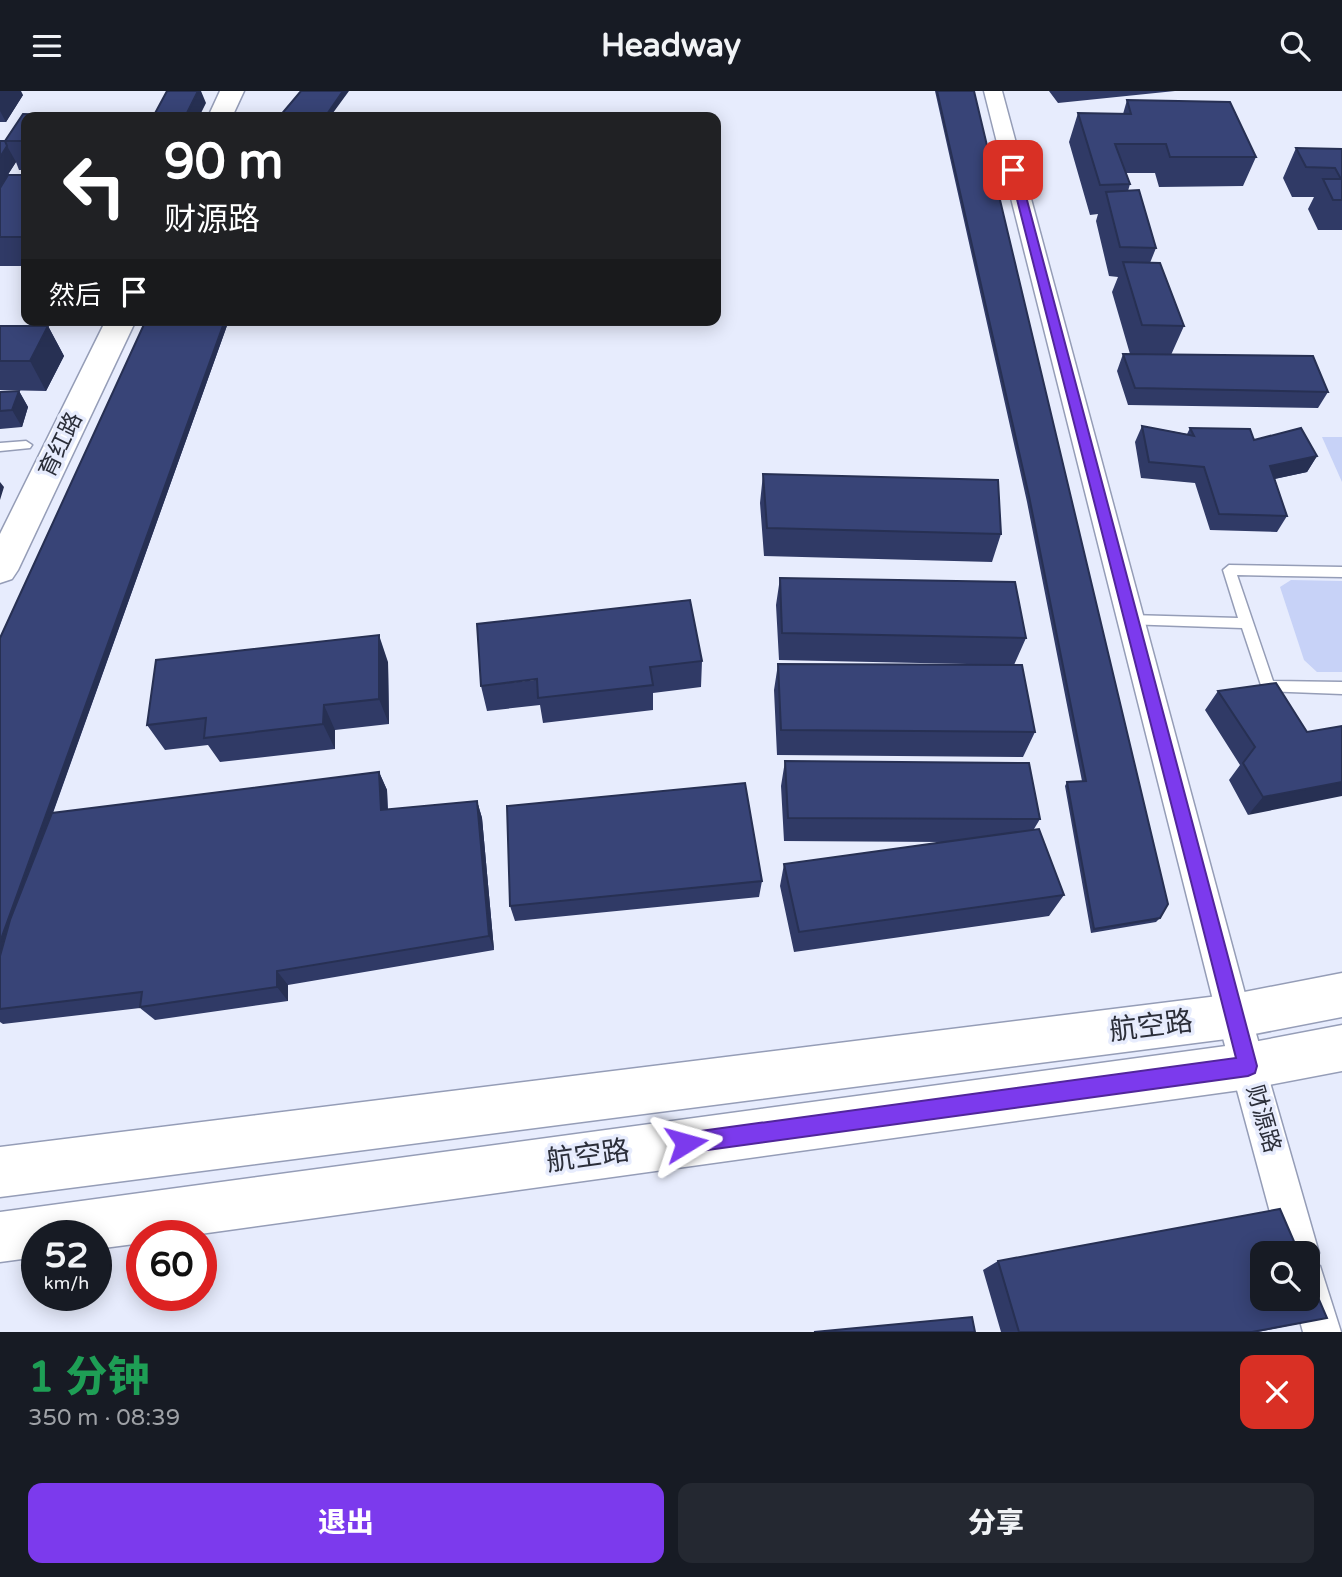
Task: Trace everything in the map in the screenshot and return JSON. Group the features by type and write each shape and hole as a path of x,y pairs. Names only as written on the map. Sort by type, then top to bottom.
{"main road":[{"path":"222,112 232,91"},
{"name":"育红路","path":"0,570 118,326"},
{"name":"航空路","path":"0,1172 1234,1016 1342,995"},
{"name":"航空路","path":"0,1237 1248,1066 1342,1048"}],"street":[{"name":"财源路","path":"993,91 1234,1016 1297,1241"},
{"path":"1316,1311 1322,1332"}],"lane":[{"path":"0,447 26,445"},
{"path":"1342,572 1229,570 1268,687 1342,688"},
{"path":"1130,619 1247,623"}],"shaded area":[{"path":"1322,437 1342,437 1342,482"},
{"path":"1291,580 1342,581 1342,672 1317,672 1304,660 1280,587"}],"building":[{"path":"167,91 198,91 188,112 156,112"},
{"path":"301,91 343,91 328,112 283,112"},
{"path":"937,91 974,91 1168,904 1160,918 1094,929 1067,782 1086,781 1029,496"},
{"path":"1127,100 1230,102 1256,157 1170,157 1166,144 1115,144 1130,184 1100,185 1078,113 1131,114"},
{"path":"21,117 21,141 5,141"},
{"path":"0,141 5,141 7,146 0,157"},
{"path":"1296,148 1342,149 1342,200 1333,200 1323,179 1341,179 1335,168 1306,167"},
{"path":"8,175 21,175 21,237 0,237 0,188"},
{"path":"1139,190 1156,248 1120,247 1106,192"},
{"path":"1123,262 1160,263 1184,326 1142,325"},
{"path":"0,326 48,326 30,361 0,361"},
{"path":"143,326 223,326 0,942 0,638"},
{"path":"1123,354 1313,356 1328,392 1135,388"},
{"path":"19,391 12,410 0,411 0,392"},
{"path":"1142,426 1194,436 1190,428 1250,429 1254,440 1301,428 1317,456 1270,466 1287,516 1219,514 1204,467 1149,462"},
{"path":"763,474 998,480 1001,534 767,528"},
{"path":"780,578 1015,582 1026,638 782,633"},
{"path":"690,600 702,661 650,667 653,685 538,698 537,679 481,686 477,624"},
{"path":"379,635 379,699 324,705 323,724 204,738 206,718 147,725 156,660"},
{"path":"778,664 1022,665 1035,732 781,730"},
{"path":"1276,683 1307,732 1342,726 1342,782 1263,797 1243,763 1255,747 1218,691"},
{"path":"785,761 1029,763 1040,819 788,818"},
{"path":"379,772 381,810 477,801 489,936 277,971 277,987 140,1007 142,992 0,1009 0,956 10,920 52,813"},
{"path":"745,783 762,881 510,906 507,806"},
{"path":"1039,829 1064,895 799,932 784,864"},
{"path":"1280,1209 1294,1241 1250,1241 1250,1311 1320,1311 1320,1302 1327,1318 1252,1332 1019,1332 998,1261"},
{"path":"972,1317 975,1332 814,1332"}],"route":[{"path":"686,1143 1248,1066 1013,170"}]}
